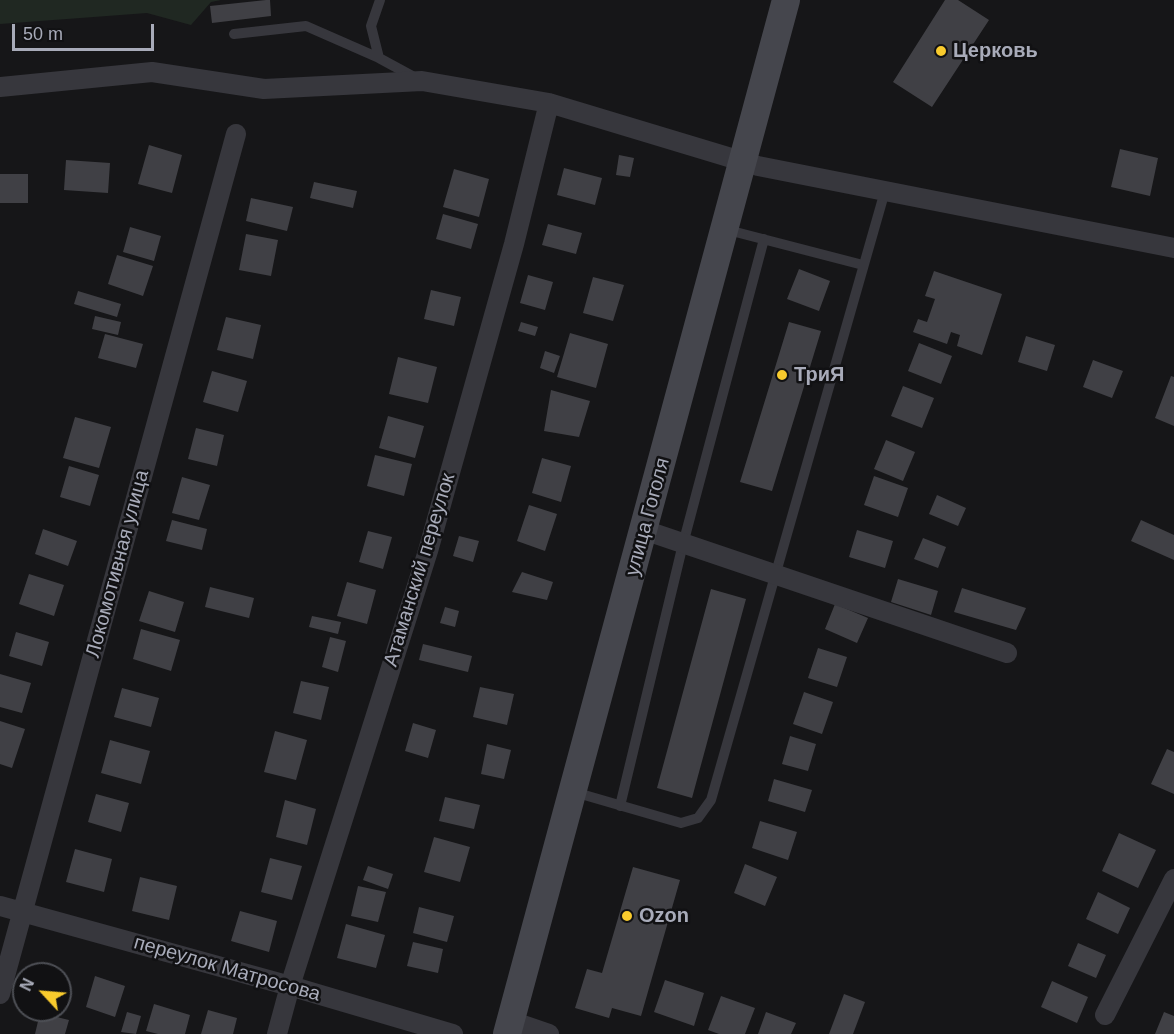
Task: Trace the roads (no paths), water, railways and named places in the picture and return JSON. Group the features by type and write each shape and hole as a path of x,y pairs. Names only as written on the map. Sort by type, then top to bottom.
{"main road":[{"name":"улица Гоголя","path":"509,1027 786,0"}],"street":[{"path":"0,87 152,72 264,89 422,81 549,103 742,161 1174,248"},
{"name":"Атаманский переулок","path":"278,1034 290,986 428,551 514,244 549,103"},
{"name":"Локомотивная улица","path":"0,994 236,134"},
{"path":"644,530 1008,653"},
{"path":"1105,1015 1174,879"},
{"name":"переулок Матросова","path":"0,906 290,986 453,1034"},
{"path":"509,1027 549,1034"}],"lane":[{"path":"379,58 370,26 380,0"},
{"path":"234,34 306,26 379,58 422,81"},
{"path":"574,792 681,823 699,818 711,800 885,191"},
{"path":"724,229 864,265"},
{"path":"620,806 683,543 764,239"}],"place":[{"name":"Церковь","path":"941,51"},
{"name":"ТриЯ","path":"782,375"},
{"name":"Ozon","path":"627,916"}]}
